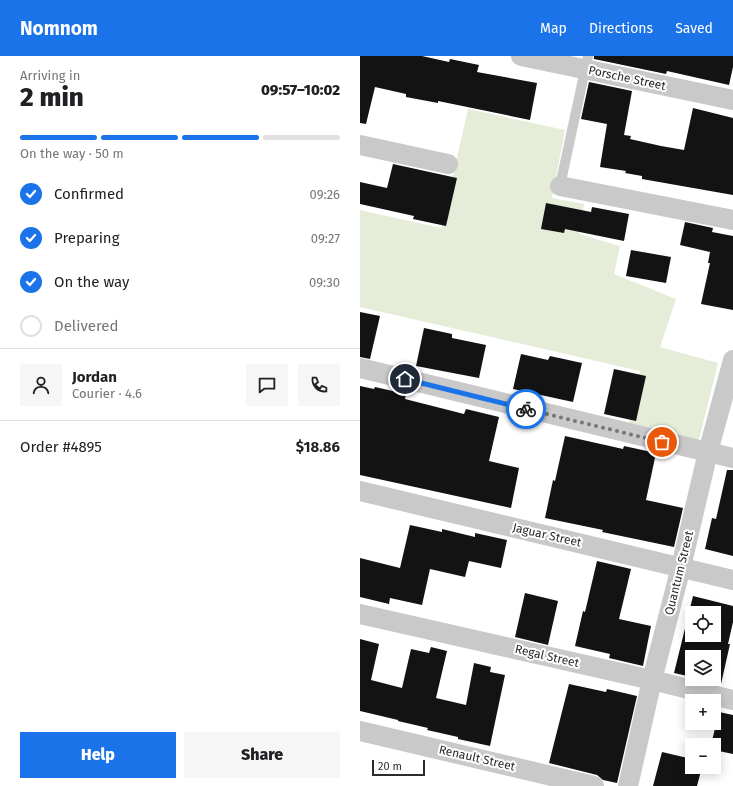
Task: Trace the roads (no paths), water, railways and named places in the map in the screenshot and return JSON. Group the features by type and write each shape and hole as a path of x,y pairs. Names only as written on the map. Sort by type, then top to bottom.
{"street":[{"name":"Porsche Street","path":"521,56 586,62 733,100"},
{"path":"360,145 448,164"},
{"path":"560,186 733,220"},
{"name":"Quantum Street","path":"628,786 652,680 681,567 708,452 733,360"},
{"path":"360,368 733,458"},
{"name":"Jaguar Street","path":"360,491 733,580"},
{"name":"Regal Street","path":"360,614 652,680 733,700"},
{"name":"Renault Street","path":"360,731 588,784"},
{"path":"559,786 588,784"}],"lane":[{"path":"560,186 586,62"}]}
